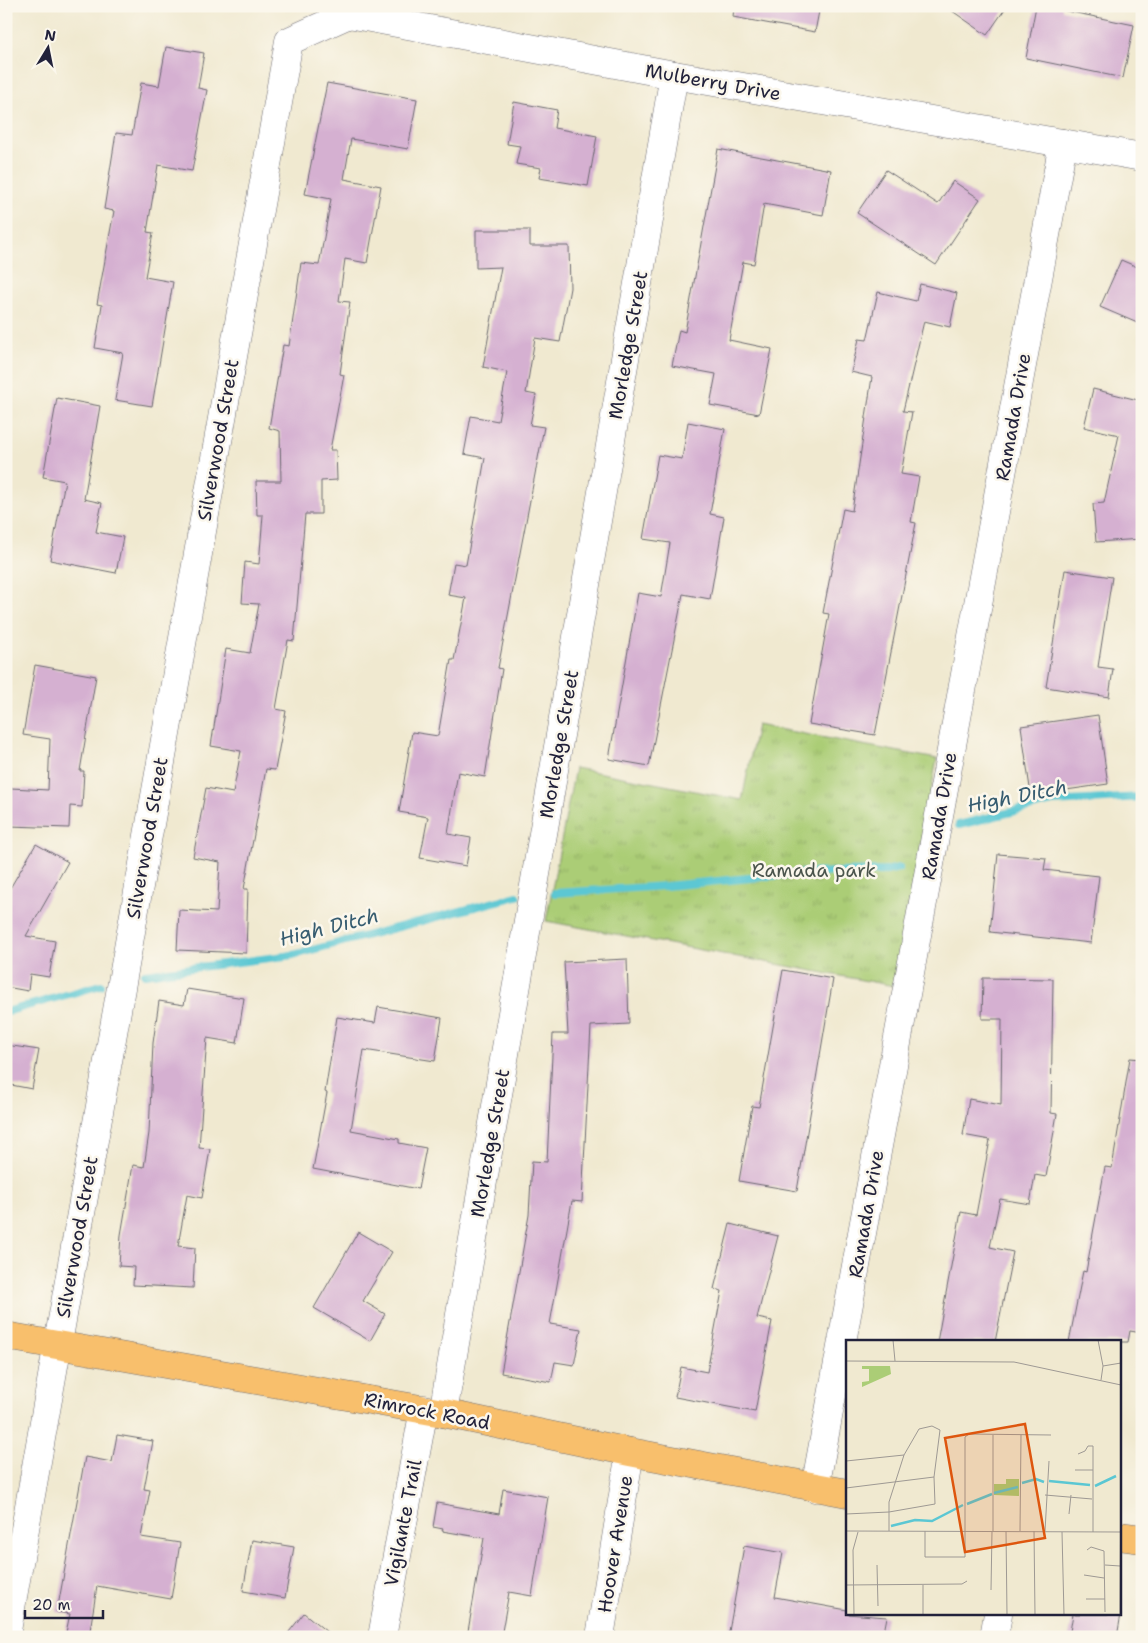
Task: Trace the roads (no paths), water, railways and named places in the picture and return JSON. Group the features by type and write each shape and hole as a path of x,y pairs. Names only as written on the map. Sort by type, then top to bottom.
{"main road":[{"name":"Rimrock Road","path":"6,1336 434,1411 630,1452 846,1493"},
{"path":"1120,1536 1142,1539"}],"street":[{"name":"Mulberry Drive","path":"289,41 349,14 674,75 1142,157"},
{"name":"Silverwood Street","path":"6,1636 289,41"},
{"name":"Morledge Street","path":"434,1411 674,75"},
{"name":"Ramada Drive","path":"815,1488 1063,143"},
{"name":"Vigilante Trail","path":"382,1637 434,1411"},
{"name":"Hoover Avenue","path":"600,1637 630,1452"},
{"path":"994,1637 998,1616"}],"waterway":[{"name":"High Ditch","path":"959,825 1052,802 1142,797"},
{"name":"High Ditch","path":"555,893 666,886 803,873 886,871 899,868"},
{"name":"High Ditch","path":"145,974 293,955 517,896"},
{"name":"High Ditch","path":"6,1012 101,985"}],"park label":[{"name":"Ramada park","path":"814,870"}]}
